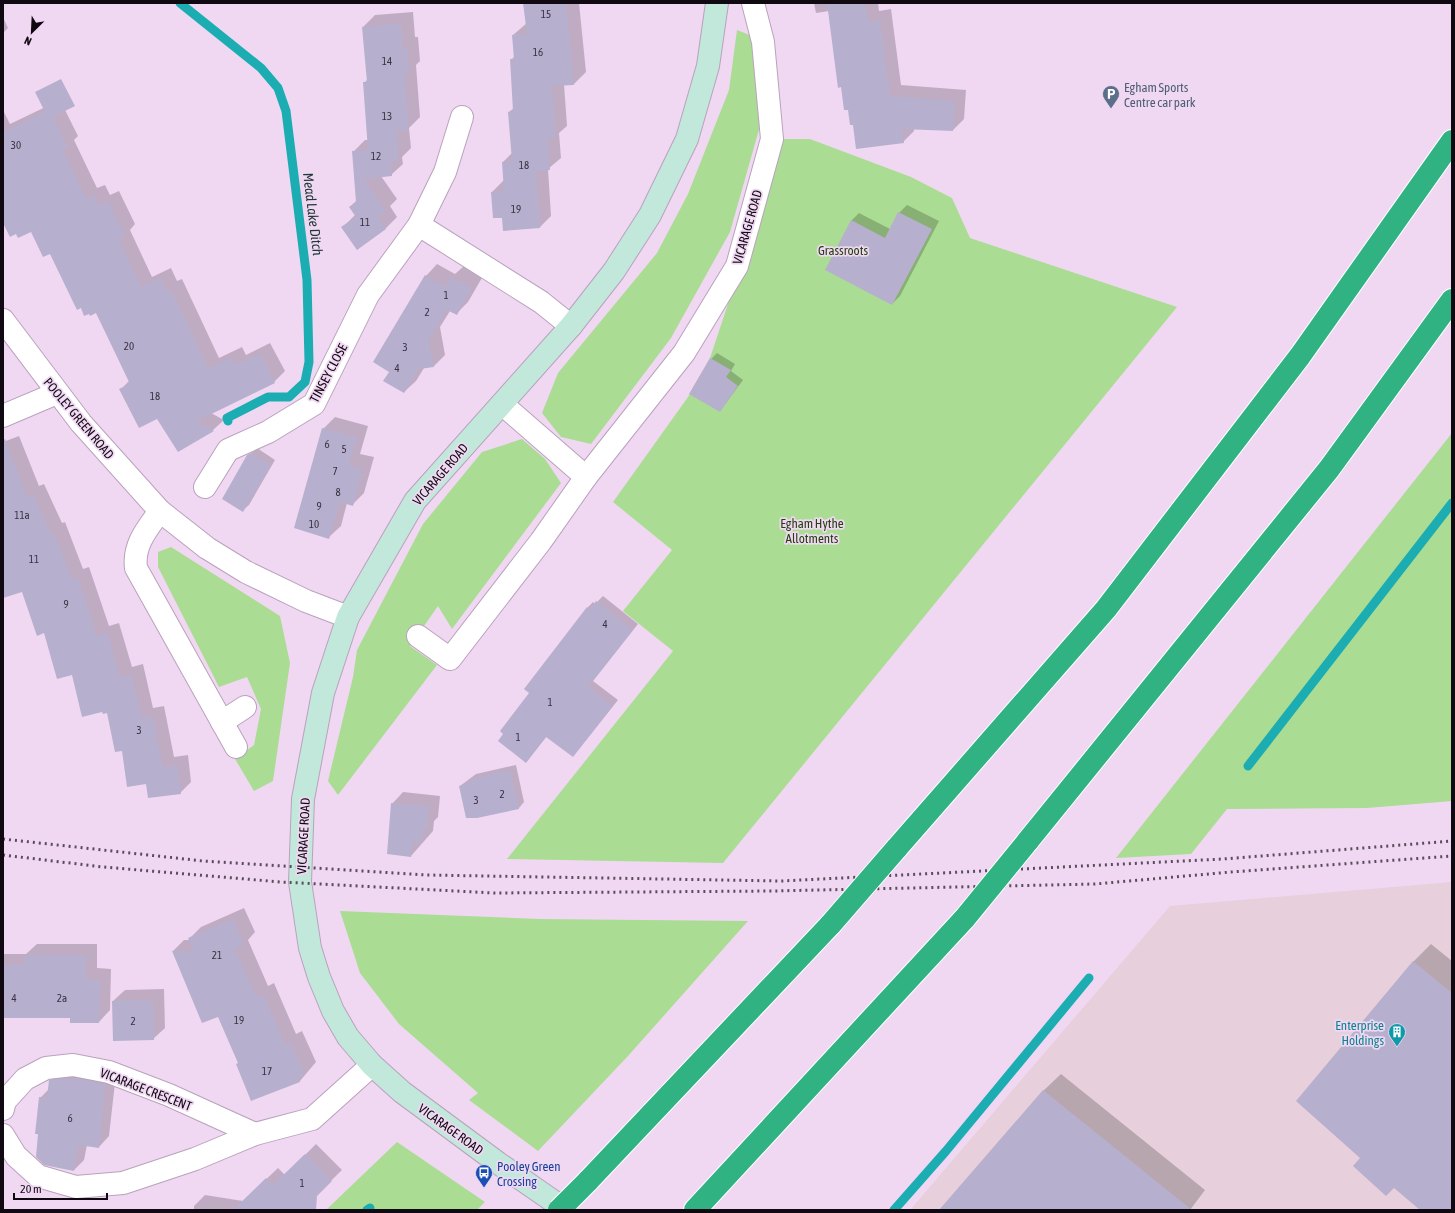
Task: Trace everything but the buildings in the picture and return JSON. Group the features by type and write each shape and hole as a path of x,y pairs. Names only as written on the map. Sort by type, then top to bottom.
{"highway":[{"path":"559,1210 830,924 1111,603 1300,356 1452,141"},
{"path":"695,1210 965,918 1329,469 1452,300"}],"main road":[{"name":"VICARAGE ROAD","path":"566,1210 402,1092 372,1065 348,1037 333,1011 319,977 310,948 300,882 303,799 323,693 348,617 415,501 571,326 614,271 650,216 687,139 708,66 717,3"}],"street":[{"name":"VICARAGE ROAD","path":"418,636 450,659 541,540 586,477 684,353 737,266 772,139 763,42 753,3"},
{"name":"TINSEY CLOSE","path":"205,487 228,450 268,432 314,404 368,295 419,225 445,172 462,117"},
{"path":"419,225 541,302 571,326"},
{"name":"POOLEY GREEN ROAD","path":"3,320 81,423 160,511 207,548 246,572 306,601 348,617"},
{"path":"3,416 57,393"},
{"path":"502,404 586,477"},
{"path":"160,511 144,532 138,545 134,557 136,568 236,747"},
{"path":"222,722 245,707"},
{"name":"VICARAGE CRESCENT","path":"3,1109 5,1101 25,1079 46,1068 73,1065 109,1072 169,1095 255,1134"},
{"path":"3,1135 16,1156 38,1176 76,1187 123,1183 195,1159 255,1134 312,1119 372,1065"}],"shaded area":[{"path":"1452,882 1452,1210 910,1210 1170,906"}],"green space":[{"path":"737,30 752,36 760,126 730,232 671,338 591,444 561,437 542,413 558,373 657,253 688,194 729,90"},
{"name":"Egham Hythe Allotments","path":"783,139 810,139 911,177 952,198 970,238 1177,307 723,863 507,859 673,651 623,611 672,550 613,502 688,397 710,358"},
{"path":"1452,433 1452,801 1367,808 1227,809 1191,854 1116,858"},
{"path":"522,439 545,459 561,483 452,629 438,606 410,646 437,665 338,795 328,781 353,677 357,650 423,524 482,452"},
{"path":"171,547 280,616 290,663 273,781 254,791 235,759 254,745 261,709 247,677 219,687 158,567 158,552"},
{"path":"340,911 540,919 748,921 628,1056 538,1151 469,1100 478,1093 399,1024 360,973"},
{"path":"397,1142 485,1202 477,1210 326,1210"}],"waterway":[{"name":"Mead Lake Ditch","path":"180,3 261,68 278,88 286,111 307,280 309,362 305,382 289,397 268,397 227,418 228,421"},
{"path":"1248,766 1452,503"},
{"path":"894,1210 946,1151 1089,978"}],"railway":[{"path":"3,839 203,861 426,875 781,881 1223,859 1452,841"},
{"path":"3,855 103,867 281,882 494,893 772,891 1095,884 1231,872 1452,856"}],"place":[{"name":"Egham Sports Centre car park","path":"1111,109"},
{"name":"Enterprise Holdings","path":"1397,1047"},
{"name":"Pooley Green Crossing","path":"484,1188"}],"park label":[{"name":"Grassroots","path":"843,250"}]}
